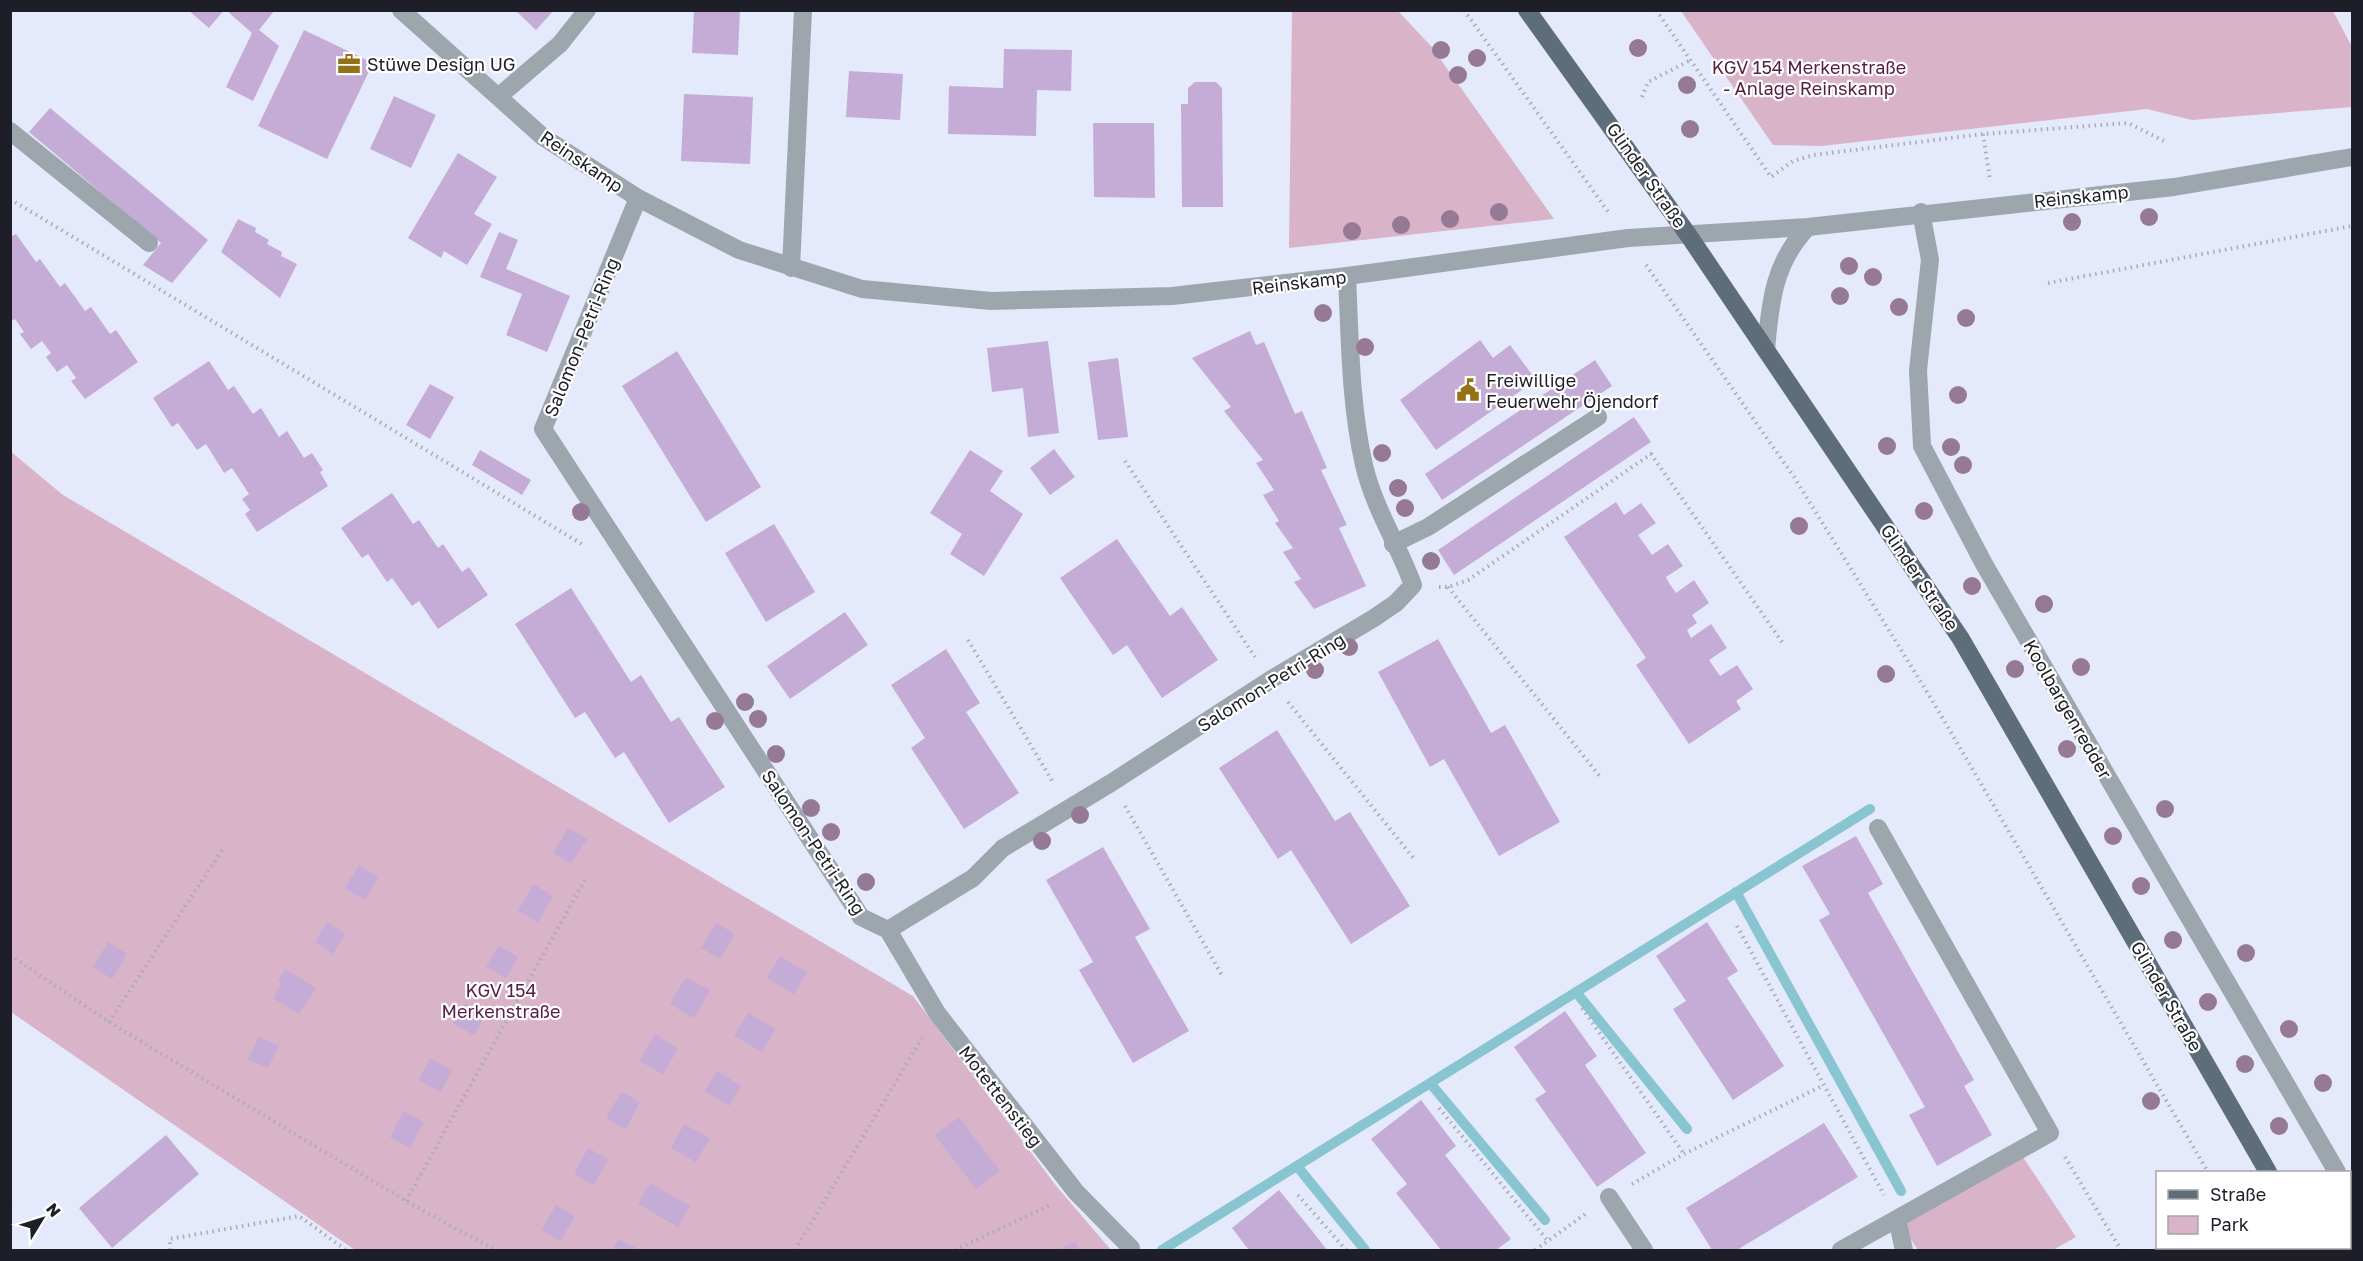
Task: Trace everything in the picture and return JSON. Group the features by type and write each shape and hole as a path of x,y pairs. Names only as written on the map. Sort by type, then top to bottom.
{"main road":[{"name":"Glinder Straße","path":"1527,10 1689,236 1961,639 2267,1171"}],"street":[{"name":"Reinskamp","path":"401,10 543,137 638,198 739,250 862,289 991,301 1172,296 1347,276 1628,238 1808,227 2174,187 2352,157"},
{"path":"498,97 560,44 587,10"},
{"path":"791,268 803,10"},
{"path":"10,131 149,243"},
{"name":"Salomon-Petri-Ring","path":"638,198 543,429 861,917 888,930 973,878 1003,848 1111,783 1270,680 1374,618 1396,603 1413,585"},
{"name":"Koolbargenredder","path":"1921,213 1930,260 1918,370 1922,446 1983,564 2336,1171"},
{"path":"1766,350 1768,321 1781,265 1790,247 1808,227"},
{"path":"1347,276 1352,368 1364,465 1377,508 1413,585"},
{"path":"1394,544 1428,527 1598,417"},
{"path":"1841,1251 2050,1133 1878,828"},
{"name":"Motettenstieg","path":"888,930 937,1013 1076,1192 1131,1248"},
{"path":"1609,1197 1644,1251"},
{"path":"1897,1219 1904,1251"}],"path":[{"path":"1464,10 1628,238 1794,477 1932,700 2207,1171"},
{"path":"1656,10 1689,61 1772,177 1793,161 1814,155 1983,134 2128,123 2164,141"},
{"path":"1642,97 1648,82 1689,61"},
{"path":"1983,134 1993,205"},
{"path":"10,199 589,549"},
{"path":"2048,283 2352,226"},
{"path":"1413,585 1448,587 1468,580 1651,453 1782,642"},
{"path":"1448,587 1602,779"},
{"path":"968,640 1068,807"},
{"path":"1111,783 1223,977"},
{"path":"110,1022 222,850"},
{"path":"406,1201 587,876"},
{"path":"1737,926 1897,1219"},
{"path":"10,955 110,1022 406,1201 495,1251"},
{"path":"1582,1008 1684,1154"},
{"path":"795,1251 921,1040"},
{"path":"1535,1251 1609,1197 1684,1154 1824,1084"},
{"path":"1439,1108 1548,1241"},
{"path":"2050,1133 2121,1251"},
{"path":"955,1251 1076,1192"},
{"path":"1298,1195 1346,1251"},
{"path":"170,1251 170,1239 299,1216 346,1251"}],"green space":[{"path":"1292,11 1398,11 1431,46 1554,219 1289,248"},
{"name":"KGV 154 Merkenstraße - Anlage Reinskamp","path":"1681,11 2333,11 2352,47 2352,107 2192,120 2147,109 1822,146 1773,145"},
{"name":"KGV 154 Merkenstraße","path":"10,451 63,495 913,996 1057,1187 1111,1250 355,1250 11,1012"},
{"path":"2019,1151 2076,1237 2053,1250 1918,1250 1897,1219"}],"building":[{"path":"188,10 224,10 209,28"},
{"path":"226,10 275,10 259,30 279,46 253,101 226,87 252,33"},
{"path":"515,10 554,10 536,30"},
{"path":"694,10 740,10 738,55 692,53"},
{"path":"304,30 373,63 327,159 258,126"},
{"path":"1004,49 1072,50 1071,91 1037,90 1036,136 948,134 949,86 1003,88"},
{"path":"849,71 903,74 900,120 846,117"},
{"path":"1195,82 1216,82 1222,88 1223,207 1182,207 1181,104 1188,104 1188,88"},
{"path":"684,94 753,97 750,164 681,161"},
{"path":"394,96 436,115 411,168 370,149"},
{"path":"50,108 208,240 172,283 143,265 161,243 29,132"},
{"path":"1093,123 1154,123 1155,198 1094,197"},
{"path":"458,153 497,177 474,214 492,224 467,265 444,251 441,258 408,238"},
{"path":"238,219 256,228 255,232 269,240 267,244 282,252 281,256 297,264 280,298 221,252"},
{"path":"499,232 518,240 506,269 570,296 547,352 506,335 522,294 480,277"},
{"path":"16,234 36,262 40,259 60,287 65,283 85,311 91,307 110,334 116,330 138,362 85,399 71,381 76,378 67,365 57,372 46,357 51,353 42,341 31,349 20,334 24,332 15,319 10,322 10,237"},
{"path":"1250,331 1256,345 1264,342 1295,414 1302,411 1327,468 1321,470 1347,525 1339,528 1366,586 1314,609 1294,582 1301,579 1283,552 1293,548 1275,523 1279,521 1263,495 1274,490 1256,463 1263,460 1224,411 1231,407 1192,358"},
{"name":"Freiwillige Feuerwehr Öjendorf","path":"1480,340 1493,358 1510,345 1536,380 1436,450 1400,400"},
{"path":"1048,341 1059,433 1028,437 1023,388 992,392 987,348"},
{"path":"677,351 761,487 706,522 622,386"},
{"path":"1118,358 1128,437 1098,440 1088,362"},
{"path":"1595,360 1612,386 1442,500 1425,474"},
{"path":"209,361 228,390 234,386 253,414 261,408 279,437 287,431 304,458 312,453 323,470 320,472 328,486 257,532 245,514 250,510 242,499 249,494 232,468 224,473 206,444 197,450 178,423 172,427 153,398"},
{"path":"430,384 454,397 430,439 406,425"},
{"path":"1634,417 1651,442 1454,575 1438,550"},
{"path":"1054,449 1075,477 1050,495 1030,468"},
{"path":"480,450 531,480 522,495 472,465"},
{"path":"970,450 1003,471 990,491 1023,514 984,576 950,554 962,534 930,513"},
{"path":"392,493 413,524 419,520 438,548 443,544 462,572 469,567 488,595 438,629 419,601 412,606 392,578 387,582 368,554 362,558 341,528"},
{"path":"1616,502 1624,515 1641,503 1656,523 1638,535 1652,555 1668,544 1683,566 1666,577 1669,583 1676,593 1694,580 1709,603 1692,615 1697,623 1687,630 1691,638 1711,624 1727,648 1709,660 1720,676 1737,665 1753,689 1736,701 1741,709 1689,744 1636,665 1646,658 1564,537"},
{"path":"774,524 815,592 766,622 725,553"},
{"path":"1117,539 1170,616 1182,607 1218,660 1162,698 1127,645 1113,655 1060,578"},
{"path":"571,588 631,682 641,675 671,722 679,717 725,787 669,823 624,752 615,758 585,712 575,718 515,624"},
{"path":"845,612 868,645 790,699 767,666"},
{"path":"1438,639 1491,733 1505,725 1560,822 1499,856 1444,759 1430,767 1378,672"},
{"path":"946,649 980,703 966,712 1019,793 964,829 911,748 925,738 891,685"},
{"path":"1277,730 1335,821 1350,812 1410,906 1351,944 1291,850 1278,859 1219,768"},
{"path":"568,828 587,839 571,864 553,853"},
{"path":"1856,836 1883,884 1868,893 1974,1080 1964,1086 1992,1135 1937,1166 1909,1115 1925,1107 1819,920 1830,914 1802,866"},
{"path":"1103,847 1150,929 1135,937 1189,1031 1133,1063 1079,970 1093,962 1046,880"},
{"path":"359,865 378,877 365,900 345,888"},
{"path":"533,884 553,896 538,922 518,911"},
{"path":"327,922 345,934 333,954 315,942"},
{"path":"1707,922 1738,971 1727,978 1784,1066 1733,1100 1673,1009 1686,1001 1656,956"},
{"path":"716,923 735,934 721,959 701,948"},
{"path":"108,942 127,954 112,979 93,967"},
{"path":"499,946 518,957 506,978 486,967"},
{"path":"780,956 807,972 794,994 767,978"},
{"path":"285,969 316,988 299,1014 273,998 282,983 278,981"},
{"path":"686,977 710,990 694,1018 670,1004"},
{"path":"465,1003 486,1014 474,1035 453,1024"},
{"path":"1565,1011 1597,1056 1585,1065 1646,1153 1597,1187 1535,1099 1546,1092 1514,1047"},
{"path":"748,1013 775,1029 762,1052 734,1036"},
{"path":"655,1034 678,1049 663,1074 639,1061"},
{"path":"259,1037 279,1046 268,1068 248,1059"},
{"path":"430,1058 452,1070 441,1092 419,1080"},
{"path":"717,1071 741,1086 729,1106 705,1091"},
{"path":"621,1092 640,1102 626,1129 606,1118"},
{"path":"1421,1100 1456,1146 1445,1155 1511,1239 1496,1250 1441,1250 1396,1193 1407,1184 1371,1139"},
{"path":"403,1111 424,1122 410,1148 390,1137"},
{"path":"959,1117 1000,1171 976,1189 935,1135"},
{"path":"1824,1123 1858,1177 1737,1250 1712,1250 1686,1208"},
{"path":"684,1124 710,1138 696,1162 671,1148"},
{"path":"166,1135 199,1174 112,1248 79,1208"},
{"path":"588,1148 608,1159 594,1185 574,1174"},
{"path":"650,1183 690,1206 678,1227 638,1204"},
{"path":"1279,1190 1327,1250 1248,1249 1232,1228"},
{"path":"556,1205 575,1217 560,1241 541,1230"},
{"path":"618,1239 640,1250 612,1250"},
{"path":"1075,1242 1079,1250 1057,1250"}],"waterway":[{"path":"1162,1250 1870,809"},
{"path":"1736,892 1901,1191"},
{"path":"1576,992 1687,1129"},
{"path":"1430,1083 1545,1220"},
{"path":"1297,1166 1365,1250"}],"place":[{"name":"Stüwe Design UG","path":"349,64"},
{"name":"Freiwillige Feuerwehr Öjendorf","path":"1468,390"}]}
